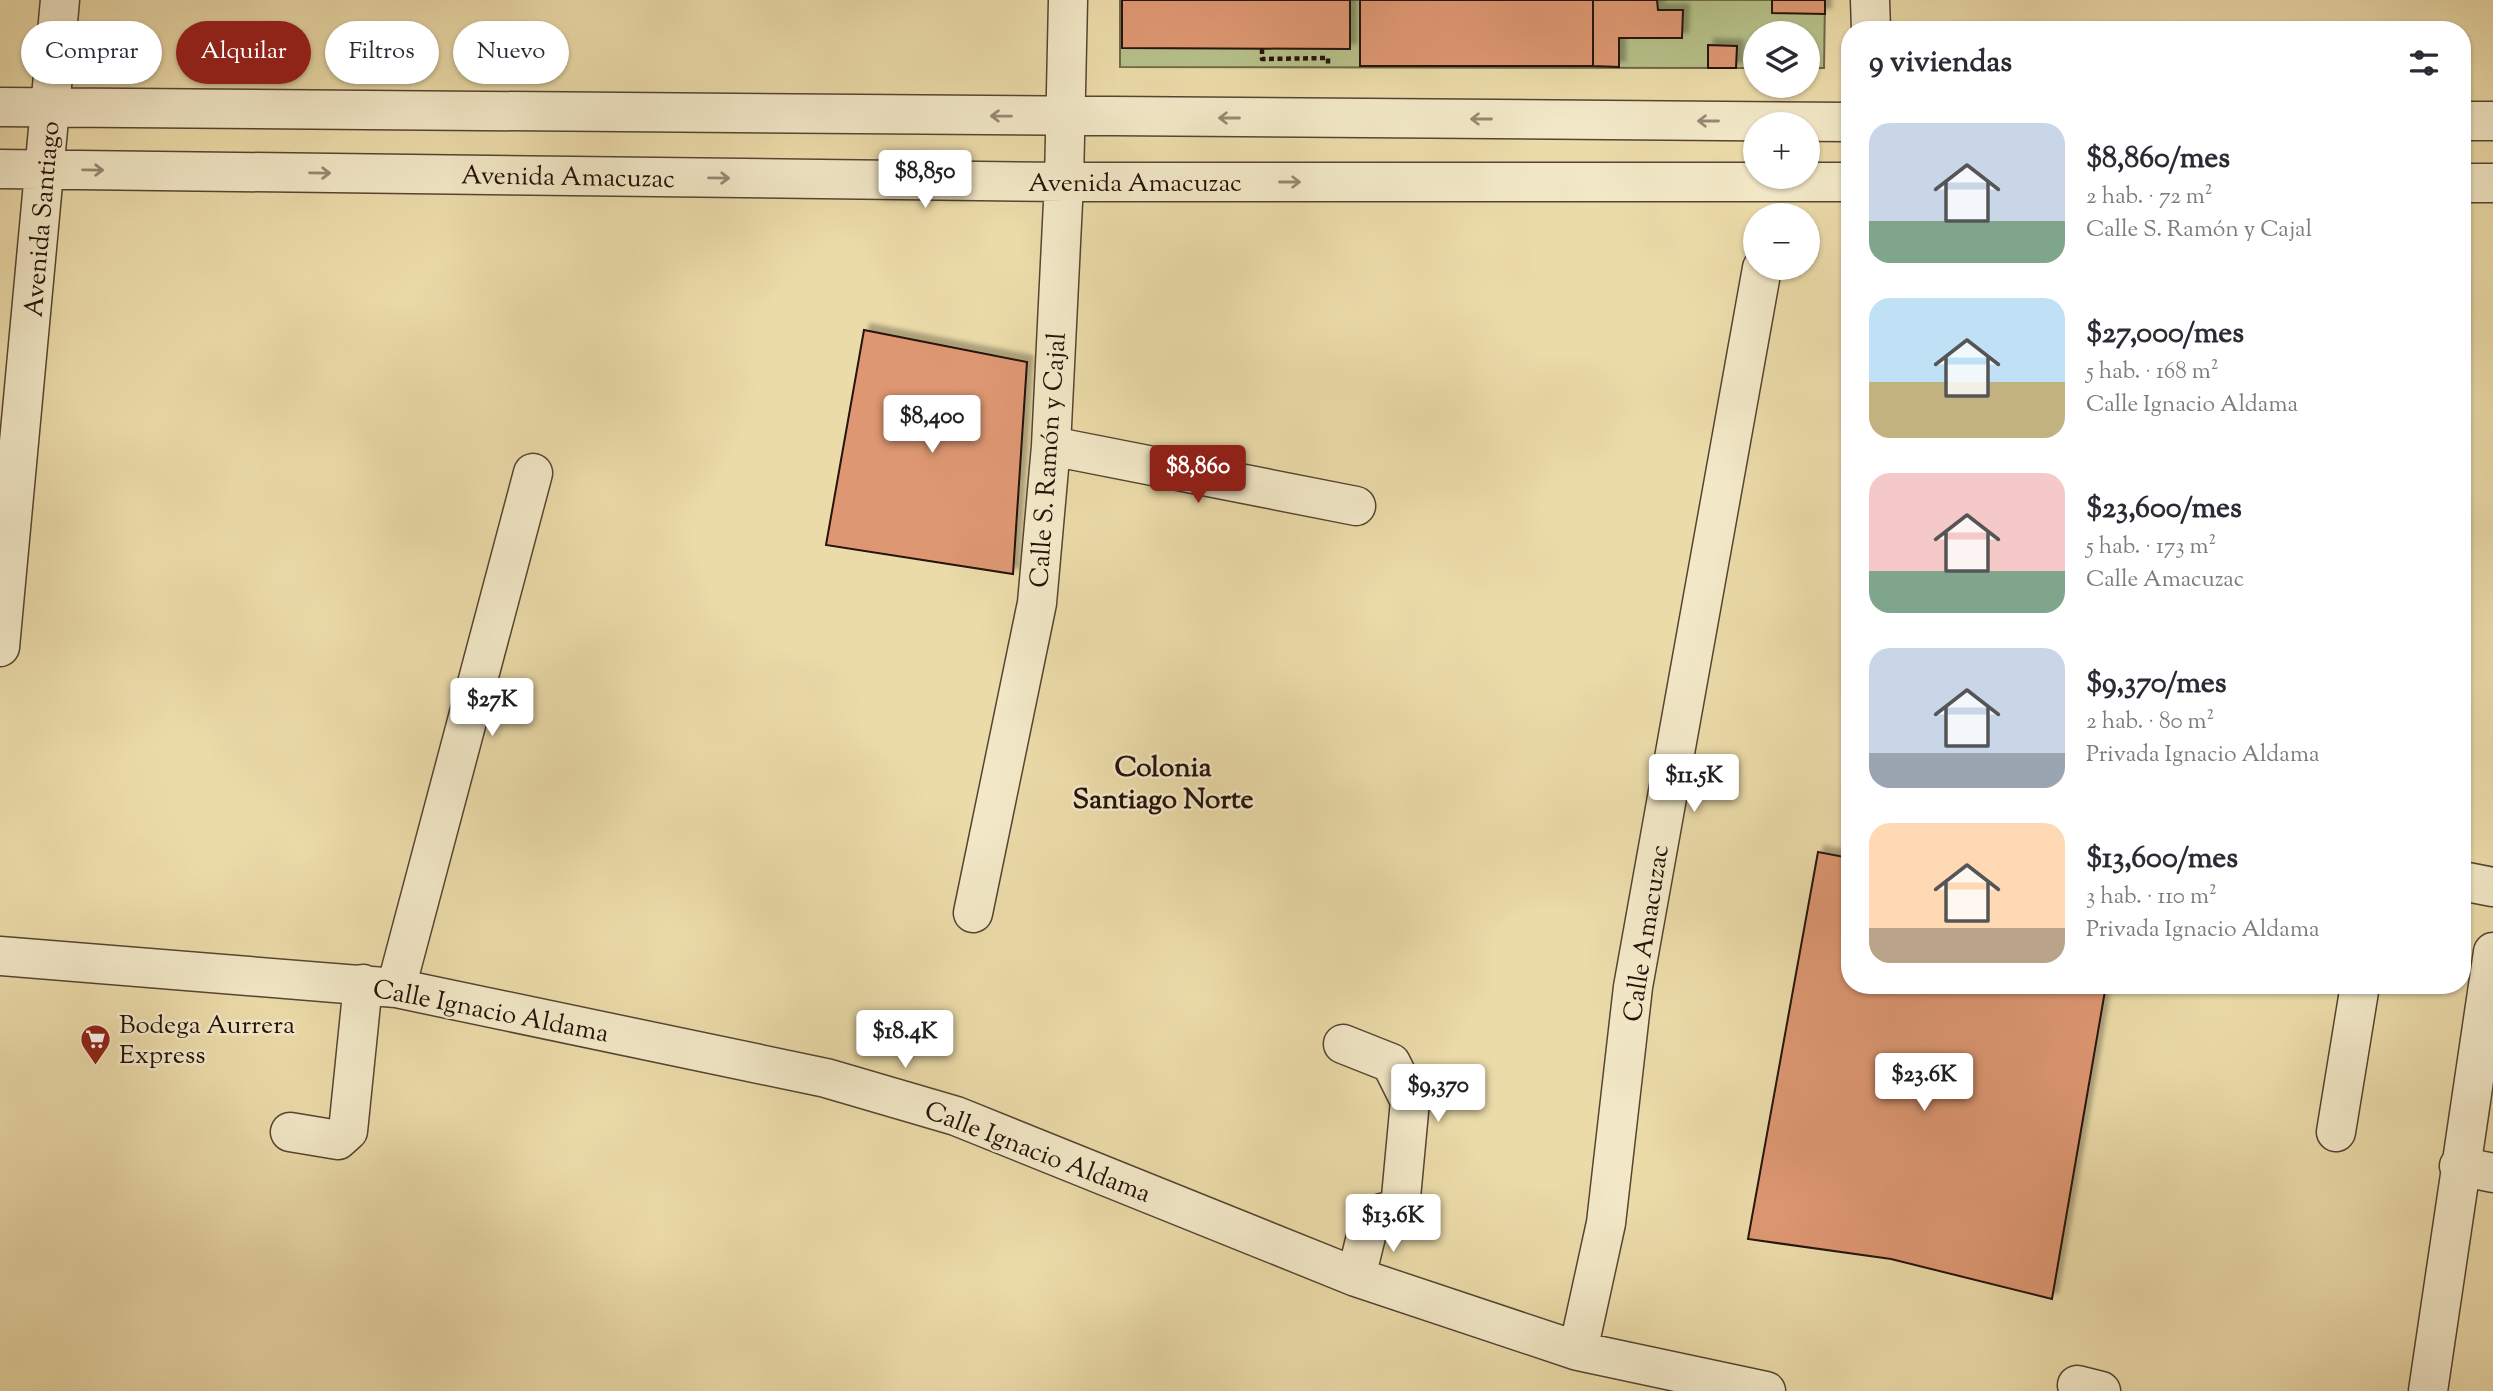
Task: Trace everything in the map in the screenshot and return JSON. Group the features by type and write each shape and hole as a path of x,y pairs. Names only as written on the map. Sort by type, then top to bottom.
{"street":[{"name":"Avenida Santiago","path":"0,647 60,0"},
{"name":"Calle S. Ramón y Cajal","path":"972,913 1037,603 1051,446 1064,182 1068,0"},
{"path":"1870,0 1871,21"},
{"path":"0,107 1743,123"},
{"path":"2471,121 2493,121"},
{"path":"1820,122 1841,122"},
{"name":"Avenida Amacuzac","path":"0,169 1775,192 1841,183"},
{"path":"2471,183 2493,183"},
{"name":"Calle Amacuzac","path":"1578,1351 1606,1223 1633,987 1760,280"},
{"path":"1051,446 1356,506"},
{"path":"290,1132 338,1140 348,1131 379,986 533,473"},
{"path":"2471,883 2493,887"},
{"path":"2428,1391 2476,1170 2493,952"},
{"name":"Calle Ignacio Aldama","path":"0,956 379,986 826,1078 956,1116 1356,1277 1578,1351 1766,1391"},
{"path":"2336,1132 2359,994"},
{"path":"1343,1044 1391,1063 1410,1101 1401,1208 1371,1216 1356,1277"}],"path":[{"path":"1262,48 1262,59 1328,58 1328,66"}],"green space":[{"path":"1120,0 1825,0 1824,68 1820,68 1820,21 1743,21 1743,68 1120,67"}],"building":[{"path":"1122,0 1350,0 1350,49 1122,48"},
{"path":"1360,0 1593,0 1593,66 1360,66"},
{"path":"1593,0 1657,0 1658,10 1683,10 1682,38 1619,38 1619,67 1593,66"},
{"path":"1772,0 1825,0 1825,14 1772,13"},
{"path":"1708,45 1737,46 1736,68 1708,68"},
{"path":"864,330 1027,362 1013,574 826,545"},
{"path":"1818,852 1841,856 1841,994 2104,994 2052,1299 1891,1259 1748,1239"}],"place":[{"name":"Bodega Aurrera Express","path":"96,1066"}],"district":[{"name":"Colonia Santiago Norte","path":"1163,782"}]}
